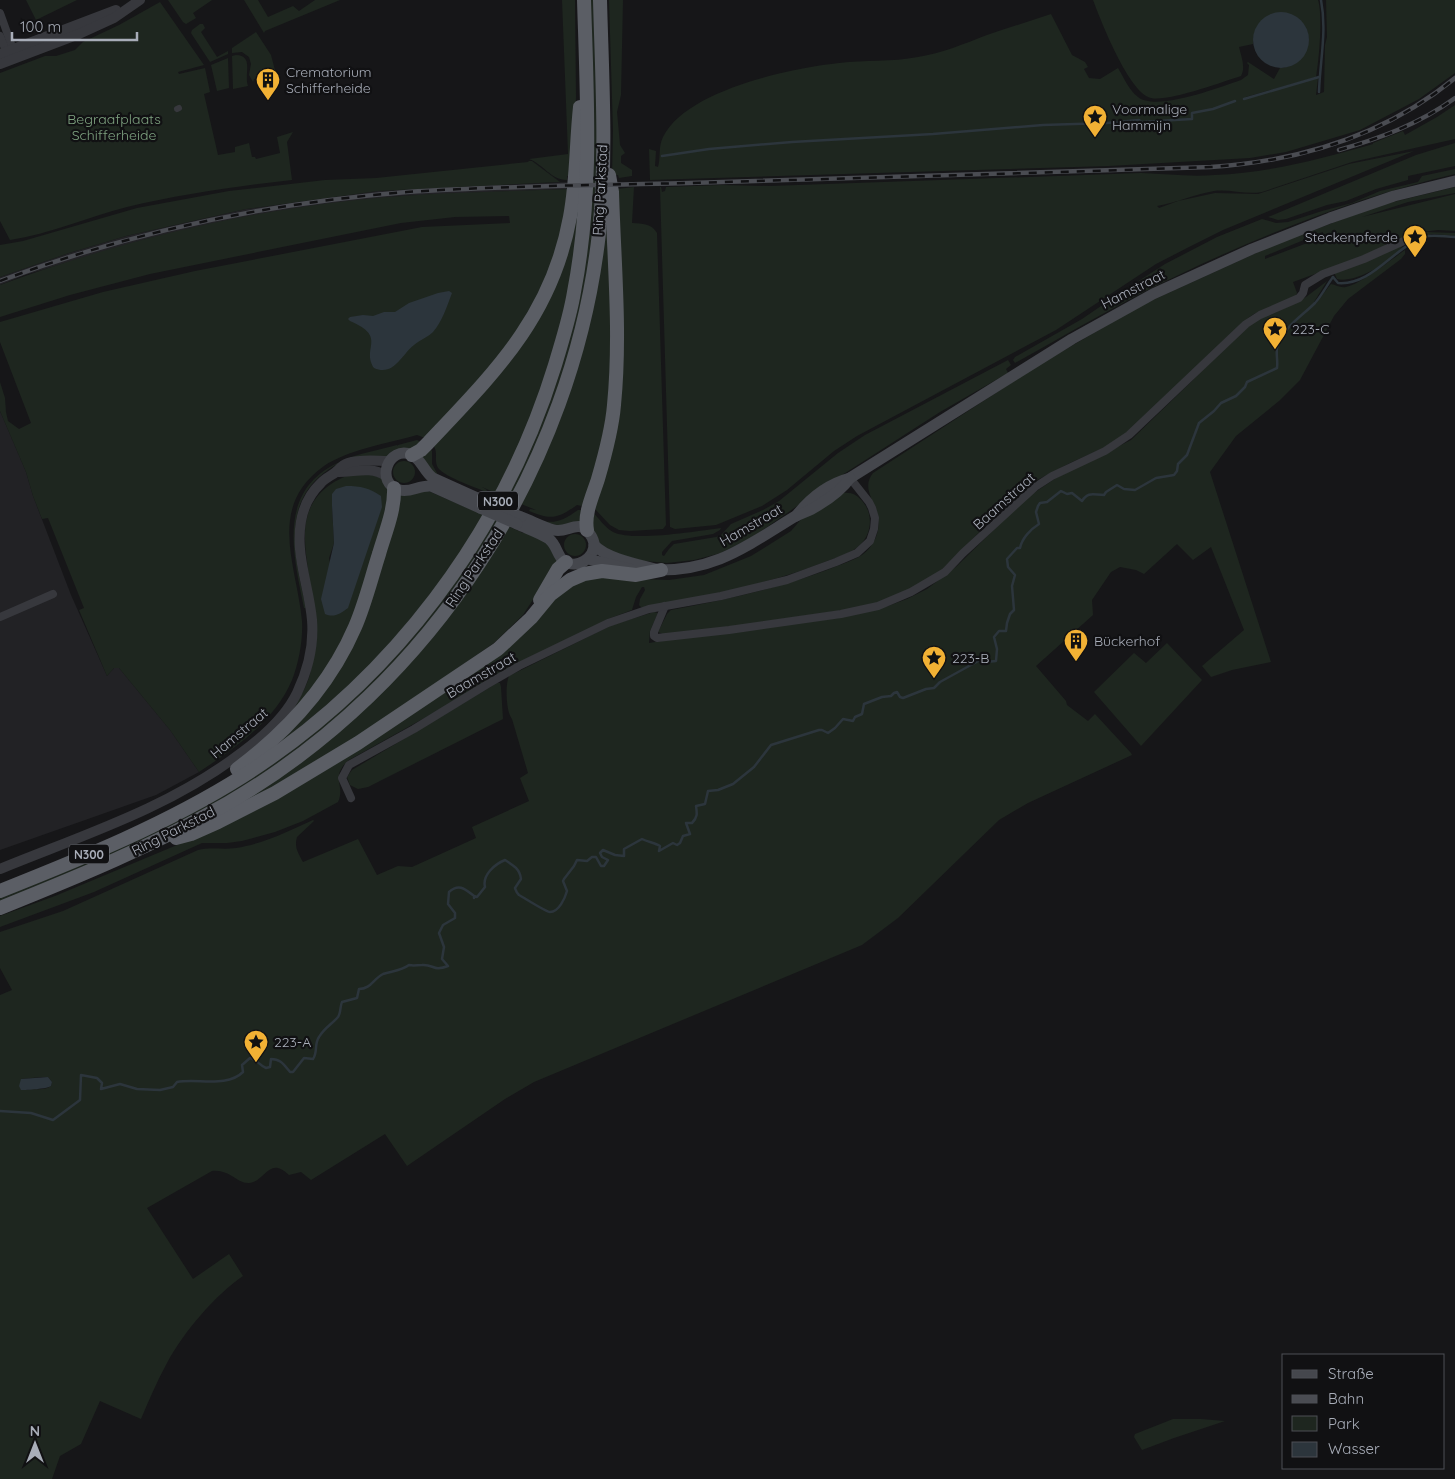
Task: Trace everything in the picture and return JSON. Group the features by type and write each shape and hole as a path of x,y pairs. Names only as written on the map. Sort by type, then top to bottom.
{"highway":[{"name":"Ring Parkstad","path":"0,891 84,857 176,814 214,793 296,738 343,700 380,663 420,619 472,548 523,452 546,396 574,293 587,188 588,143 584,0"},
{"name":"Ring Parkstad","path":"0,908 144,846 229,802 275,773 320,740 386,680 428,632 478,566 507,518 546,440 583,328 599,233 603,167 600,0"},
{"name":"N300","path":"412,455 428,443 506,358 529,326 550,284 565,240 571,210 576,169 578,122 586,59"},
{"name":"N300","path":"587,530 588,509 612,424 616,377 612,192 603,124"},
{"name":"N300","path":"176,814 272,742 319,690 341,655 361,611 388,524 394,500 394,488"},
{"name":"N300","path":"531,618 552,578 566,562"},
{"name":"N300","path":"144,846 191,834 218,822 319,768 498,649 531,618 550,595 563,584 576,577 602,571 636,575 661,570"}],"main road":[{"name":"Hamstraat","path":"566,562 576,564 588,559 631,569 661,570 702,566 734,554 796,516 808,501 838,482 850,478 1072,339 1153,294 1252,249 1330,218 1394,196 1455,181"},
{"name":"Hamstraat","path":"389,461 400,454 412,455"},
{"path":"412,455 417,458 427,474 482,505"},
{"path":"389,461 386,466 386,476 394,488 406,491 423,485 431,486 482,505 519,521 551,540 560,558 566,562"},
{"path":"519,521 554,530 577,526 587,530 593,538 594,545 593,552 588,559"},
{"name":"Hamstraat","path":"594,545 605,553 618,558 661,570"}],"street":[{"path":"0,64 8,53 136,3"},
{"path":"0,13 8,53"},
{"path":"0,36 8,53"},
{"name":"Baamstraat","path":"665,606 654,632 654,636 657,638 833,615 878,606 911,592 945,572 1035,487 1058,473 1106,452 1129,435 1254,318 1299,298 1305,286 1323,274 1364,259 1406,240"},
{"name":"Hamstraat","path":"0,869 138,814 172,798 229,763 261,738 277,722 294,700 307,668 311,649 312,620 299,541 302,518 308,500 312,492 325,479 342,466 352,462 389,461"},
{"path":"336,472 373,470 386,476"},
{"name":"Baamstraat","path":"351,798 342,778 349,766 414,730 519,666 608,623 636,613 721,596 787,580 857,553 870,541 875,518 869,502 850,478"},
{"path":"0,617 53,594"}],"shaded area":[{"path":"567,182 566,189 400,196 258,215 147,239 25,275 0,285 0,277 69,253 126,236 246,209 378,191"},
{"path":"0,411 26,472 33,496 71,595 107,676 114,668 119,668 170,730 199,772 156,795 0,850"}],"green space":[{"path":"26,0 77,0 36,20"},
{"path":"168,0 212,0 193,13 196,18 186,24"},
{"path":"244,0 258,0 268,17 293,6 299,11 315,0 340,0 264,33"},
{"path":"562,0 575,0 576,97 572,176 567,176 567,180 552,175 539,164 529,159 568,154"},
{"path":"589,0 595,0 599,173 588,279 570,358 536,450 479,557 395,666 310,742 249,784 149,840 0,903 0,895 156,828 347,702 485,535 573,318"},
{"path":"609,0 623,0 621,95 617,112 620,145 625,153 621,156 621,163 632,170 632,176 619,178 618,175 612,175 613,131"},
{"path":"1093,0 1318,0 1320,26 1316,77 1246,97 1245,99 1316,78 1318,78 1316,95 1324,92 1325,45 1327,37 1326,0 1455,0 1455,73 1419,99 1360,130 1286,152 1250,158 1109,166 650,180 649,149 656,151 655,166 658,167 661,141 675,121 693,106 716,94 768,76 794,70 839,63 898,60 927,55 953,48 1051,14 1072,55 1085,62 1088,67 1084,69 1089,78 1100,79 1118,68 1132,91 1138,97 1147,101 1159,102 1188,97 1241,80 1248,75 1248,62 1274,79 1280,68 1291,65 1301,59 1305,52 1308,38 1305,28 1297,20 1286,16 1274,17 1264,21 1256,30 1253,44 1239,47 1243,65 1241,76 1170,97 1151,98 1134,84 1125,70 1109,39"},
{"name":"Begraafplaats Schifferheide","path":"160,2 204,65 178,72 179,74 205,68 210,92 204,94 218,155 235,152 235,147 249,143 252,157 256,159 280,153 277,137 293,132 287,142 292,180 209,191 147,202 40,234 10,240 0,221 0,73 45,56 56,56 75,50 83,42 119,25"},
{"path":"200,24 203,24 205,28 201,32 217,57 228,51 228,54 210,62 191,33"},
{"path":"256,32 271,55 276,80 273,80 271,70 260,72 261,77 254,79 253,82 249,75 251,64 249,57 242,52 232,53 232,48"},
{"path":"232,56 242,56 247,62 248,86 233,89"},
{"path":"228,58 229,88 217,91 211,65"},
{"path":"1455,105 1455,139 1352,162 1262,192 1214,191 1157,206 1159,208 1178,201 1215,193 1258,194 1349,164 1414,151 1223,230 1156,264 1056,330 857,436 834,451 787,490 762,506 716,525 675,529 670,527 660,187 662,192 665,191 666,187 721,185 770,186 1141,173 1196,176 1235,174 1275,168 1334,155 1373,144 1403,131 1405,135"},
{"path":"1455,143 1455,166 1408,176 1408,180 1286,219 1278,220 1268,217 1416,155"},
{"path":"532,161 560,182 378,191 246,209 126,236 0,277 0,245 23,241 137,208 229,191 325,180 376,178"},
{"path":"1455,169 1455,174 1372,197 1251,242 1134,297 1015,363 1013,360 1015,357 1082,319 1165,264 1217,237 1262,219 1276,223 1288,222 1352,203 1380,191 1418,182 1422,176"},
{"path":"634,187 632,223 649,226 657,233 666,525 663,529 630,531 619,530 610,525 595,509 607,460 617,189"},
{"path":"1455,187 1455,193 1408,202 1362,217 1455,194 1455,231 1438,230 1422,232 1375,252 1293,282 1297,293 1296,296 1248,318 1117,442 1039,479 1008,503 939,573 924,583 887,600 864,607 667,636 658,632 671,610 789,583 849,562 862,555 876,537 878,527 876,509 868,487 873,473 1042,363 1144,304 1276,244 1381,205","holes":["1323,232 1323,237 1265,259 1265,256"]},
{"path":"570,189 567,221 546,284 503,357 425,438 417,435 333,460 306,482 295,500 290,519 291,559 302,621 300,651 292,680 285,695 252,733 226,754 199,772 170,730 119,668 114,668 107,676 79,610 84,608 48,518 42,519 26,472 0,411 0,382 5,398 8,421 19,429 31,423 0,342 0,322 103,292 195,271 422,227 510,223 509,216 455,217 401,223 150,274 70,295 0,317 0,285 48,268 147,239 248,216 350,201 401,196"},
{"path":"609,189 611,408 586,507 577,505 554,517 543,516 529,511 530,509 536,510 521,504 551,439"},
{"path":"582,191 569,293 542,395 498,494 482,487 487,490 486,492 451,477 440,470 436,463 436,452 432,444 518,346"},
{"path":"1426,232 1455,233 1455,236 1432,234 1407,240"},
{"path":"1403,245 1392,258 1373,270 1353,278 1337,279 1334,272"},
{"path":"1405,250 1405,254 1401,259 1348,299 1334,316 1300,380 1279,401 1236,436 1210,472 1271,662 1232,670 1211,677 1202,666 1244,630 1211,547 1193,560 1177,544 1144,574 1136,570 1120,567 1111,572 1092,600 1093,615 1036,666 1066,701 1067,705 1088,721 1095,714 1132,755 1028,803 999,820 898,918 862,945 534,1082 505,1099 407,1166 385,1134 311,1180 301,1172 289,1175 282,1170 272,1168 254,1182 245,1183 224,1172 212,1171 147,1208 193,1279 229,1254 243,1276 222,1293 200,1315 182,1339 163,1370 141,1419 100,1401 81,1444 60,1456 52,1479 0,1479 0,995 12,990 0,968 0,932 63,911 198,850 231,849 246,846 276,837 313,820 297,837 296,841 298,853 303,862 358,839 377,875 398,866 412,867 476,838 472,827 529,801 520,778 528,773 507,705 509,676 612,625 654,612 658,613 650,631 649,643 839,618 888,606 907,599 927,589 957,566 1025,499 1056,478 1131,440 1236,335 1259,319 1306,297 1327,281 1314,302 1316,303 1331,284 1340,287 1352,285","holes":["48,1077 52,1082 48,1088 24,1090 21,1079"]},
{"path":"1008,360 1011,365 1006,369 1008,373 940,412 839,477 751,538 721,553 694,560 667,563 644,561 613,553 600,544 592,529 593,513 610,530 622,535 666,535 721,528 713,534 672,541 662,552 664,556 674,544 721,535 731,524 779,501 838,453 865,435"},
{"path":"417,440 424,444 420,447 389,456 335,465 362,454"},
{"path":"428,447 432,451 432,464 438,475 435,476 420,456"},
{"path":"404,461 412,464 415,472 412,480 404,483 396,480 393,472 396,464"},
{"path":"335,465 319,477 307,491 300,506 296,522 296,557 306,608 304,608 296,566 294,524 298,505 307,488 321,473"},
{"path":"359,472 380,477 388,488 390,497 358,611 317,690 250,752 295,705 307,682 312,658 305,527 312,504 318,495 326,487","holes":["332,494 340,614 329,558 334,543"]},
{"path":"426,490 486,516 468,548 371,667 284,741 278,740 333,673 398,495"},
{"path":"843,493 854,494 859,498 866,507 870,517 869,529 865,539 849,552 782,577 713,594 642,608 639,605 640,599 645,590 642,587 636,597 632,610 608,619 349,760 340,771 340,796 338,802 303,821 275,832 242,841 202,843 94,892 0,927 0,916 55,896 189,840 455,682 583,577 669,580 704,575 751,556 791,531 804,516"},
{"path":"581,510 581,523 559,526 541,521 552,522 561,520"},
{"path":"508,526 544,539 558,561 523,615 494,643 387,717 269,793 219,813 298,762 483,567"},
{"path":"575,534 583,537 586,545 583,553 575,556 567,553 564,545 567,537"},
{"path":"1167,643 1202,680 1141,746 1094,692 1134,653 1146,663"},
{"path":"497,683 500,683 501,687 503,719 368,787 358,789 350,785 347,777 352,770"},
{"path":"1173,1419 1225,1421 1142,1450 1134,1437 1135,1434"}],"water":[{"path":"1281,12 1296,17 1304,25 1309,40 1304,55 1296,63 1281,68 1266,63 1258,55 1253,40 1258,25 1266,17"},
{"path":"449,291 452,293 439,324 433,332 414,345 392,367 381,370 374,368 370,354 371,338 368,332 348,319 363,315 373,316 384,312 395,312 409,303"},
{"path":"346,486 365,488 377,493 381,496 382,507 348,608 340,614 331,616 325,614 321,599 334,543 332,494 336,489"},
{"path":"48,1077 52,1082 49,1087 21,1090 19,1086 21,1079"}],"waterway":[{"path":"1319,92 1323,35 1321,0"},
{"path":"1244,99 1319,77"},
{"path":"662,156 709,149 792,142 933,134 1043,125 1192,119 1192,113 1213,109 1235,101"},
{"path":"1333,277 1338,283 1350,282 1372,272 1413,242 1424,237 1455,237"},
{"path":"0,1111 31,1113 53,1120 80,1100 81,1075 97,1078 102,1083 101,1089 120,1084 137,1089 160,1090 173,1087 177,1082 229,1080 243,1072 242,1065 250,1058 266,1068 270,1067 271,1059 277,1060 290,1072 293,1072 304,1058 313,1059 321,1034 340,1014 342,1002 357,998 359,989 369,986 383,974 400,970 409,965 426,965 436,968 448,966 442,959 444,947 439,933 443,925 455,918 455,913 448,904 449,892 453,889 459,887 468,891 474,898 474,896 477,897 485,887 487,874 497,864 505,860 516,868 519,873 521,879 515,888 519,895 544,910 550,912 556,910 567,891 563,881 577,860 587,861 592,857 596,857 601,866 604,866 608,860 602,857 600,853 603,850 615,855 624,856 624,849 642,839 660,846 659,851 673,843 677,845 683,836 690,834 686,823 694,821 697,815 696,806 705,804 708,791 718,790 733,784 754,767 771,745 819,730 828,733 843,719 853,721 855,717 862,714 864,704 882,697 891,696 897,692 903,698 926,689 934,688 940,682 980,660 986,662 996,661 997,649 994,637 999,631 1006,631 1010,614 1014,610 1012,586 1015,575 1008,567 1007,559 1017,548 1020,548 1027,534 1039,524 1036,512 1040,503 1047,502 1061,491 1067,494 1072,493 1082,501 1089,495 1104,495 1117,485 1124,489 1135,490 1156,478 1174,475 1178,464 1187,455 1199,423 1221,403 1236,396 1245,387 1247,382 1277,368 1277,348 1284,334 1315,303 1333,277"}],"railway":[{"path":"0,281 99,248 200,222 303,204 407,192 513,187 1211,167 1244,164 1277,159 1309,151 1340,142 1370,130 1400,116 1455,78"},
{"path":"1339,150 1414,123 1455,98"}],"place":[{"name":"Crematorium Schifferheide","path":"268,101"},
{"name":"Voormalige Hammijn","path":"1095,138"},
{"name":"Steckenpferde","path":"1415,258"},
{"name":"223-C","path":"1275,350"},
{"name":"Bückerhof","path":"1076,662"},
{"name":"223-B","path":"934,679"},
{"name":"223-A","path":"256,1063"}]}
